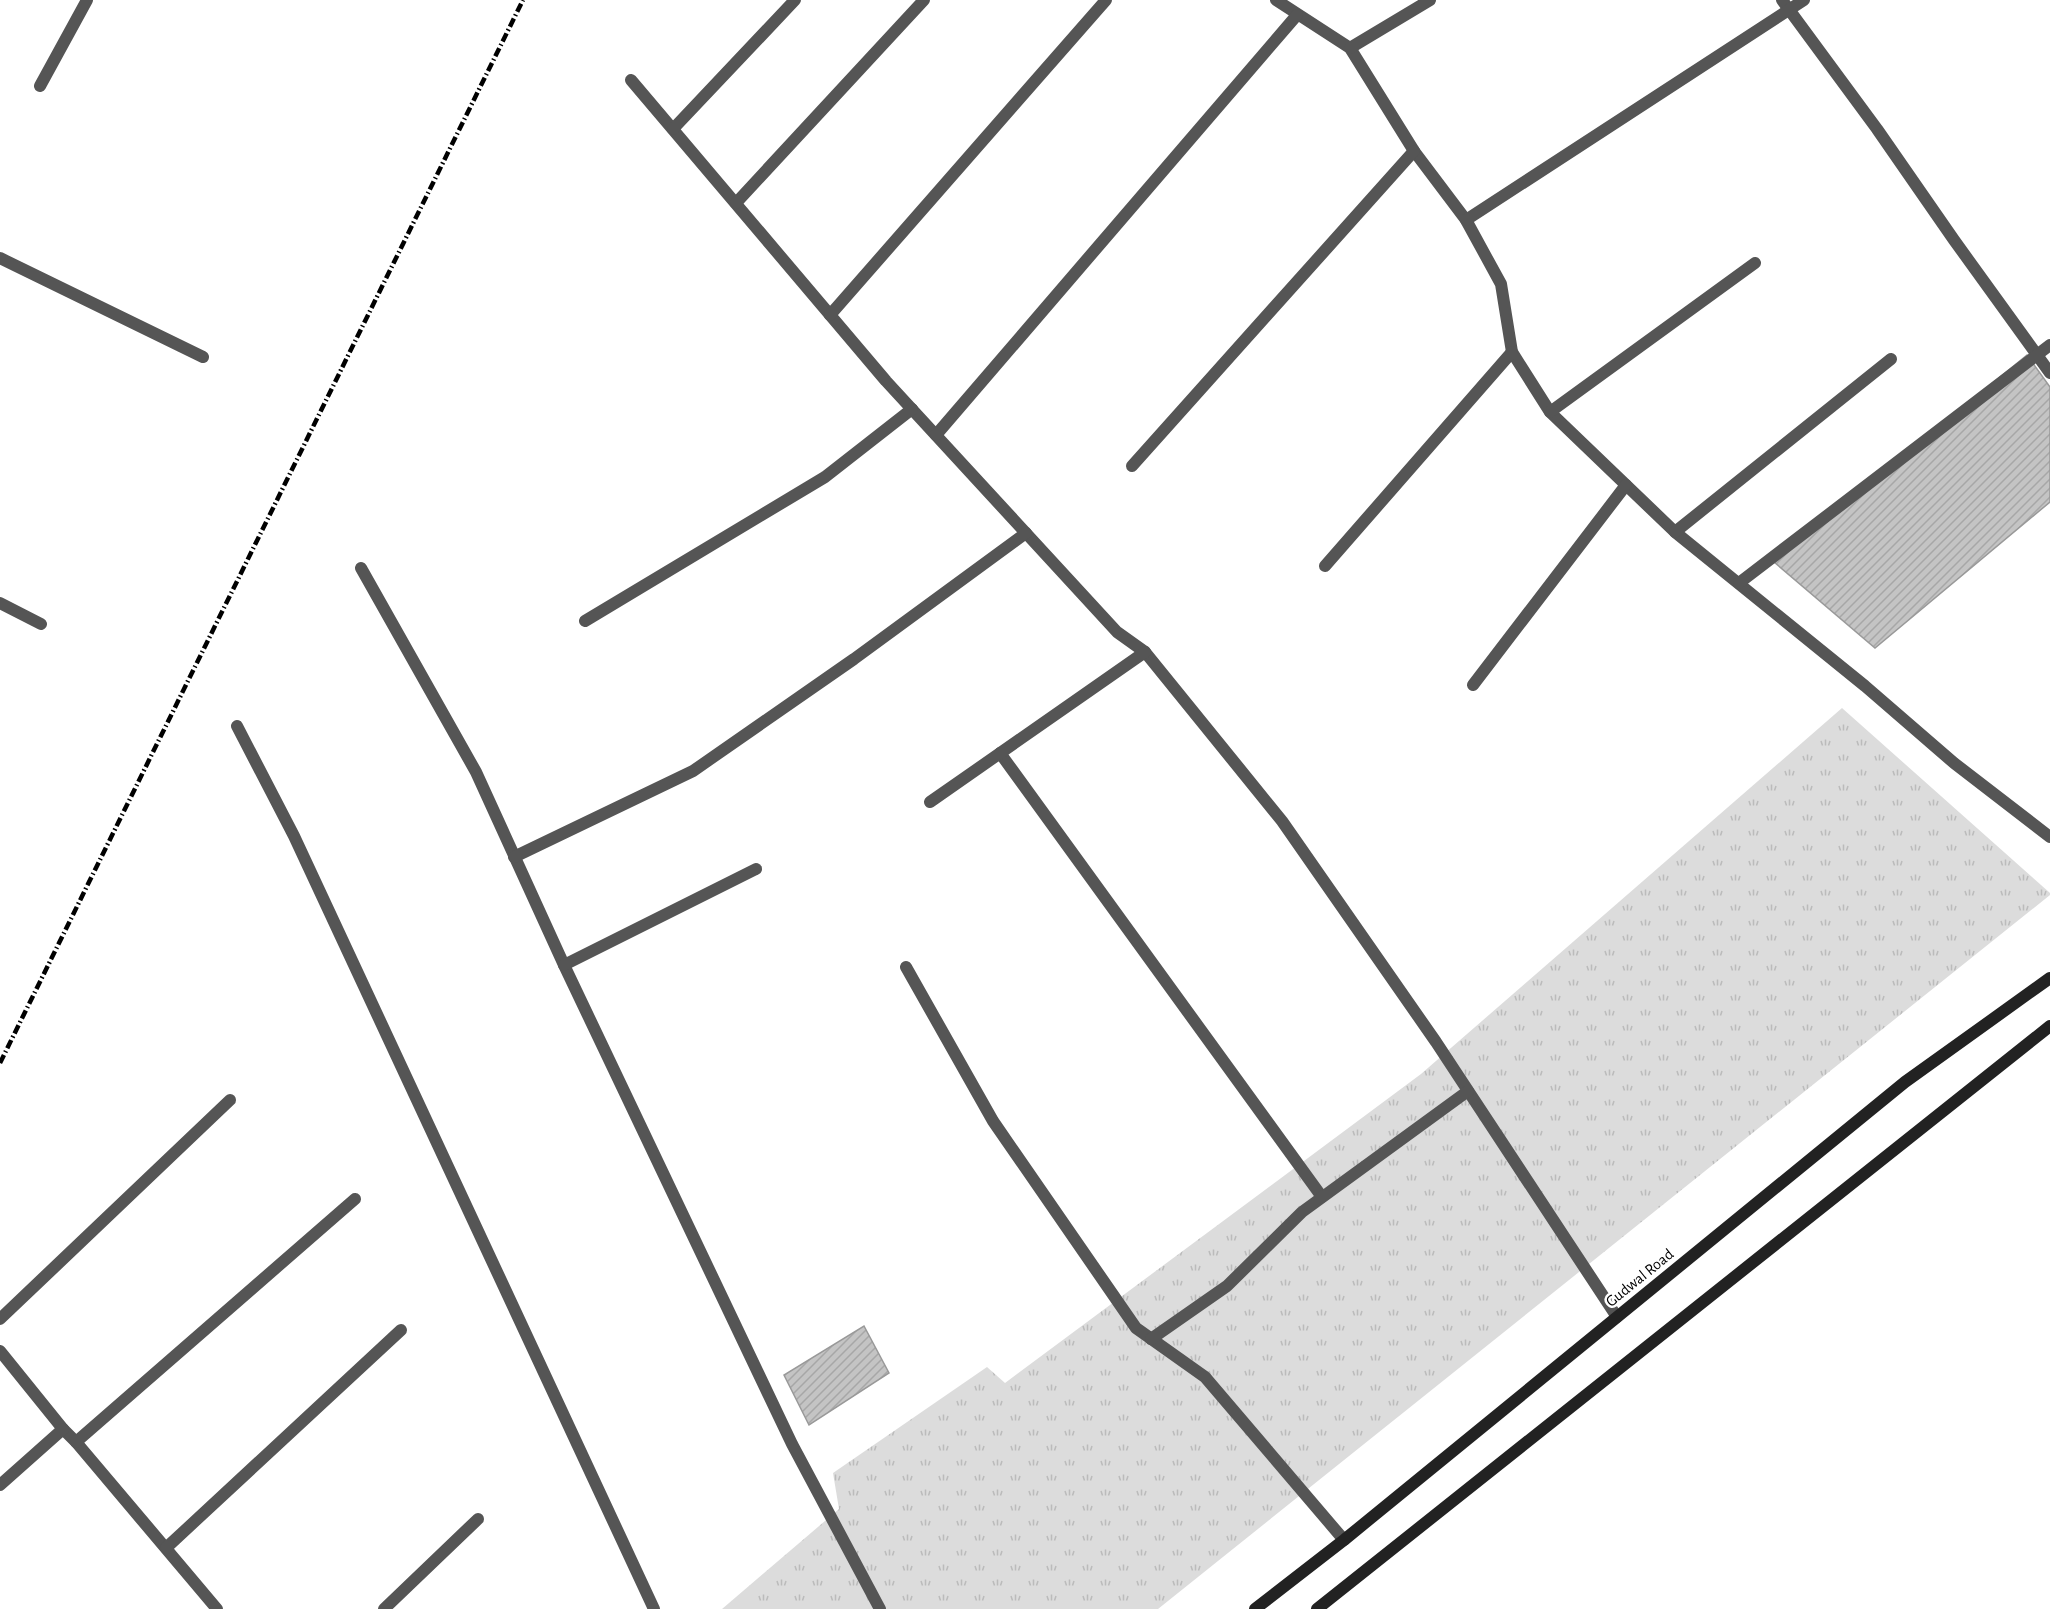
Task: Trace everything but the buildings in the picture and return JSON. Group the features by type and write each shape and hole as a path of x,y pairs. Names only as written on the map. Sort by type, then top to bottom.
{"main road":[{"name":"Gudwal Road","path":"1255,1609 1344,1540 1905,1082 2050,978"},
{"path":"1317,1609 2050,1026"}],"street":[{"path":"40,87 87,0"},
{"path":"673,129 795,0"},
{"path":"736,203 924,0"},
{"path":"830,315 1106,0"},
{"path":"1276,0 1350,48 1414,151 1466,220 1501,284 1512,352 1550,412 1675,532 1864,686 1954,763 2050,837"},
{"path":"1350,48 1430,0"},
{"path":"1466,220 1785,5 1804,0"},
{"path":"1785,5 1877,129 2050,373"},
{"path":"936,435 1297,15"},
{"path":"631,80 912,410 1117,632 1145,652 1282,821 1468,1091 1617,1317"},
{"path":"1132,466 1414,151"},
{"path":"0,258 203,357"},
{"path":"1550,412 1755,263"},
{"path":"1738,583 2050,345"},
{"path":"1325,566 1512,352"},
{"path":"1675,532 1891,359"},
{"path":"585,621 825,477 912,410"},
{"path":"1473,685 1626,485"},
{"path":"514,857 693,771 854,659 1026,533"},
{"path":"361,568 476,772 564,965 792,1444 880,1609"},
{"path":"0,603 41,624"},
{"path":"930,802 1145,652"},
{"path":"237,726 304,858 654,1609"},
{"path":"1000,753 1322,1197"},
{"path":"564,965 756,869"},
{"path":"906,967 993,1121 1136,1328 1205,1377 1344,1540"},
{"path":"1151,1339 1227,1286 1302,1212 1468,1091"},
{"path":"0,1319 230,1100"},
{"path":"76,1442 355,1199"},
{"path":"166,1548 401,1330"},
{"path":"0,1351 63,1429 217,1609"},
{"path":"0,1485 63,1429"},
{"path":"384,1609 478,1519"}],"green space":[{"path":"1842,708 2050,895 1158,1609 722,1609 839,1509 833,1473 987,1367 1005,1383 1421,1074"}],"railway":[{"path":"0,1063 523,0"}]}
